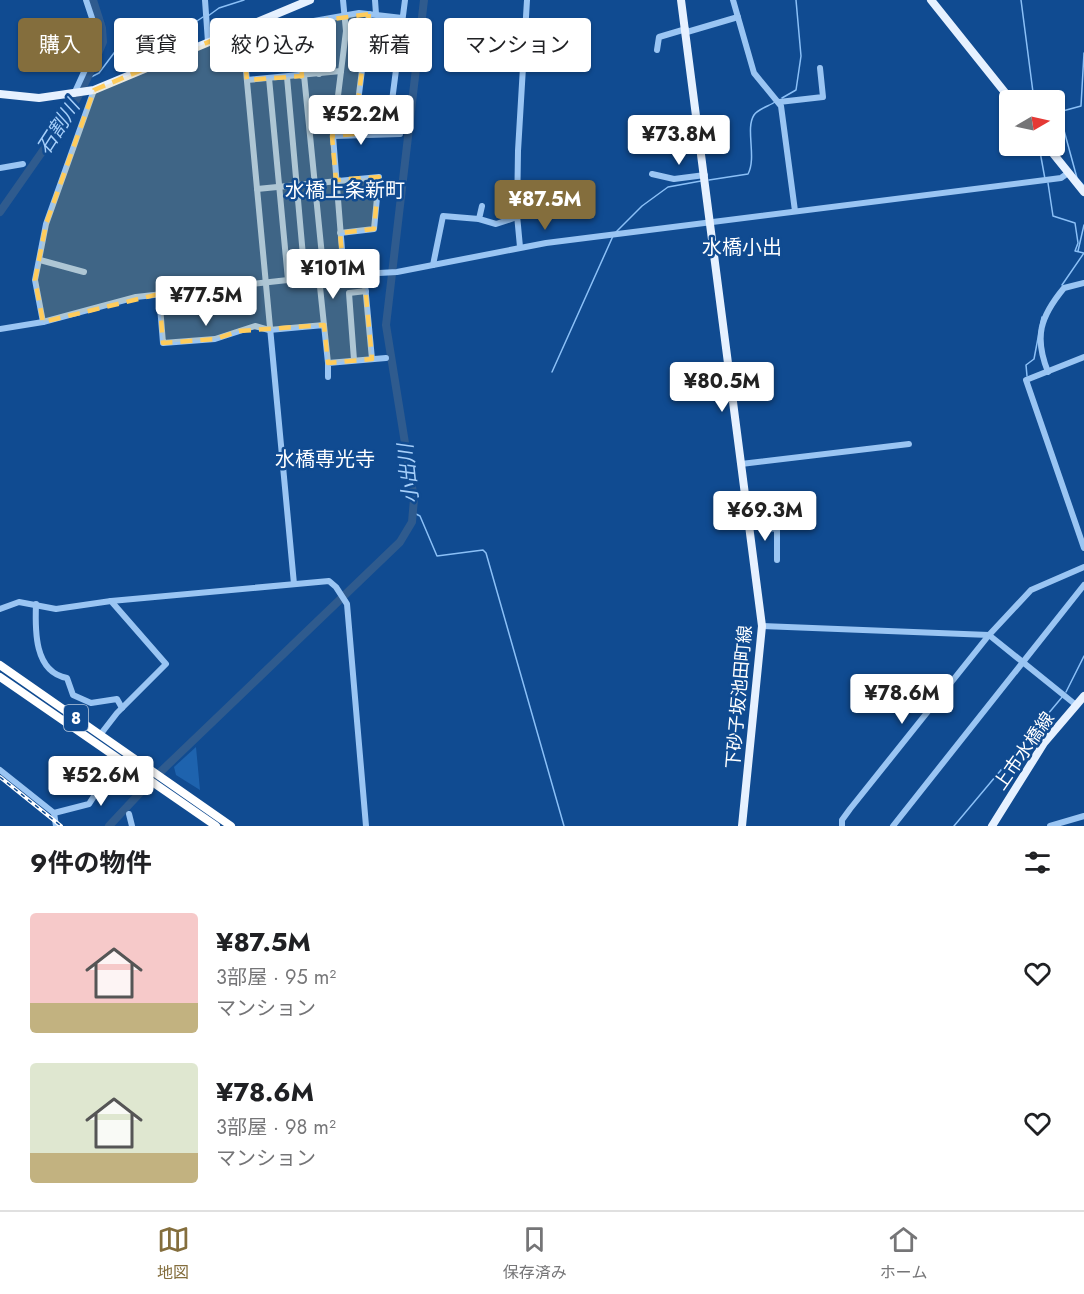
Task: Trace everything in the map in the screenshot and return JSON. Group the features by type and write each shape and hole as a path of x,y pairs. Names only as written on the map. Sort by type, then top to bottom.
{"highway":[{"name":"8","path":"0,664 170,781 231,826"},
{"name":"8","path":"0,677 216,826"}],"main road":[{"path":"266,18 310,0"},
{"name":"下砂子坂池田町線","path":"681,0 687,31 762,626 742,826"},
{"path":"931,0 1003,90"},
{"path":"0,94 39,98 91,91 208,42"},
{"path":"1055,156 1084,192"},
{"name":"上市水橋線","path":"992,826 1033,759 1084,696"}],"street":[{"path":"74,94 90,59 97,33 86,0"},
{"path":"205,0 208,42"},
{"path":"343,0 346,31 333,136 344,275"},
{"path":"354,134 375,0"},
{"path":"330,18 373,14 402,18 405,0"},
{"path":"520,247 517,217 518,151 527,0"},
{"path":"733,0 754,73 779,102 795,211"},
{"path":"657,50 659,37 738,17"},
{"path":"779,102 823,97 820,68"},
{"path":"247,80 341,71"},
{"path":"246,72 294,584"},
{"path":"303,72 315,182 328,377"},
{"path":"388,132 395,72"},
{"path":"287,77 305,278"},
{"path":"269,78 288,280"},
{"path":"43,322 35,280 46,224 91,91"},
{"path":"333,136 388,132 400,134"},
{"path":"0,168 23,164"},
{"path":"0,329 43,322 123,300 159,294 305,278 397,272 520,247 1061,178 1068,173"},
{"path":"652,174 674,179 705,176"},
{"path":"257,189 379,177 374,229 340,232"},
{"path":"479,219 482,206"},
{"path":"433,265 443,216 479,219 496,224 517,217"},
{"path":"40,260 84,272"},
{"path":"364,274 372,359"},
{"path":"1048,372 1039,350 1044,317 1064,288 1084,283"},
{"path":"354,360 349,293 366,291"},
{"path":"159,294 163,343 215,339 249,327 269,330 324,325"},
{"path":"1084,357 1026,380 1084,548"},
{"path":"327,363 386,358"},
{"path":"741,464 909,444"},
{"path":"749,526 777,529 777,560"},
{"path":"842,826 846,814 989,634 1031,590 1084,567"},
{"path":"0,607 19,602 56,609 111,601 329,581 336,587 346,604 366,826"},
{"path":"893,826 1084,586"},
{"path":"100,735 122,708 166,664 111,601"},
{"path":"36,604 37,646 43,659 57,675 67,678 73,695 91,703 117,699 122,708"},
{"path":"762,626 989,634 1076,705"},
{"path":"54,813 89,804 118,759"},
{"path":"0,771 54,813 56,826"},
{"path":"129,814 132,826"},
{"path":"1050,826 1084,816"}],"highlighted area":[{"path":"369,14 354,134 332,136 336,180 379,177 374,229 340,233 344,275 364,274 372,359 328,363 324,325 239,331 215,339 163,343 159,294 43,322 35,280 46,224 94,90 242,28 247,80 302,76 297,24"}],"shaded area":[{"path":"196,747 200,790 176,775 174,767"}],"waterway":[{"name":"石割川","path":"0,212 70,112 87,79 103,42 102,28 93,0"},
{"path":"208,16 219,8 244,0"},
{"name":"小出川","path":"109,826 153,779 400,542 412,522 414,499 386,325 424,0"},
{"path":"782,98 796,90 801,56 796,0"},
{"path":"1021,0 1033,90"},
{"path":"87,79 99,73 117,49 154,29 197,21 203,17"},
{"path":"1084,53 1081,106 1059,112 1077,178 1084,186"},
{"path":"709,180 748,174 754,115 775,102"},
{"path":"1041,156 1045,179"},
{"path":"616,232 642,206 668,187 701,181"},
{"path":"1048,183 1053,216 1075,223 1078,243 1075,251 1084,253 1062,285"},
{"path":"1078,251 1084,225"},
{"path":"552,372 613,236"},
{"path":"1027,376 1026,365 1034,359 1042,317"},
{"path":"414,513 420,516 437,556 483,550 486,553 564,826"},
{"path":"1066,692 1084,656"},
{"path":"954,826 1063,696"}],"railway":[{"path":"0,777 61,826"}],"district":[{"name":"水橋上条新町","path":"345,190"},
{"name":"水橋小出","path":"742,247"},
{"name":"水橋専光寺","path":"325,459"}]}
